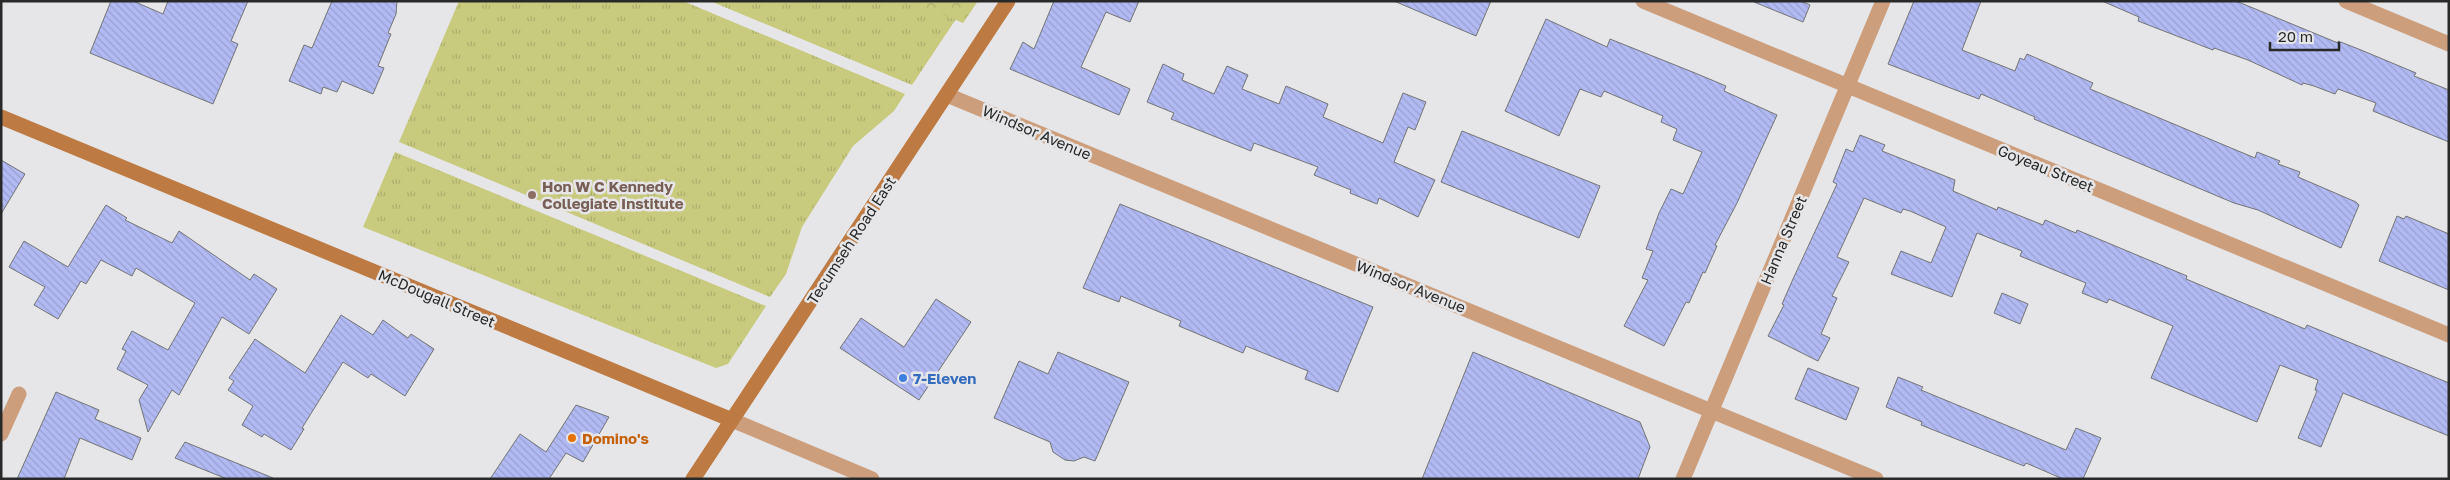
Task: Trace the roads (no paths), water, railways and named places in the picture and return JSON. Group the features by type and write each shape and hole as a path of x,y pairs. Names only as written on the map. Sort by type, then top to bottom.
{"street":[{"name":"Tecumseh Road East","path":"693,479 1008,1"},
{"name":"Goyeau Street","path":"1643,1 2449,335"},
{"name":"Hanna Street","path":"1683,479 1883,1"},
{"path":"2346,1 2449,44"},
{"name":"Windsor Avenue","path":"947,95 1876,479"},
{"name":"McDougall Street","path":"1,117 872,479"},
{"path":"1,434 18,394"}],"place":[{"name":"Hon W C Kennedy Collegiate Institute","path":"532,195"},
{"name":"7-Eleven","path":"903,378"},
{"name":"Domino's","path":"572,438"}]}
